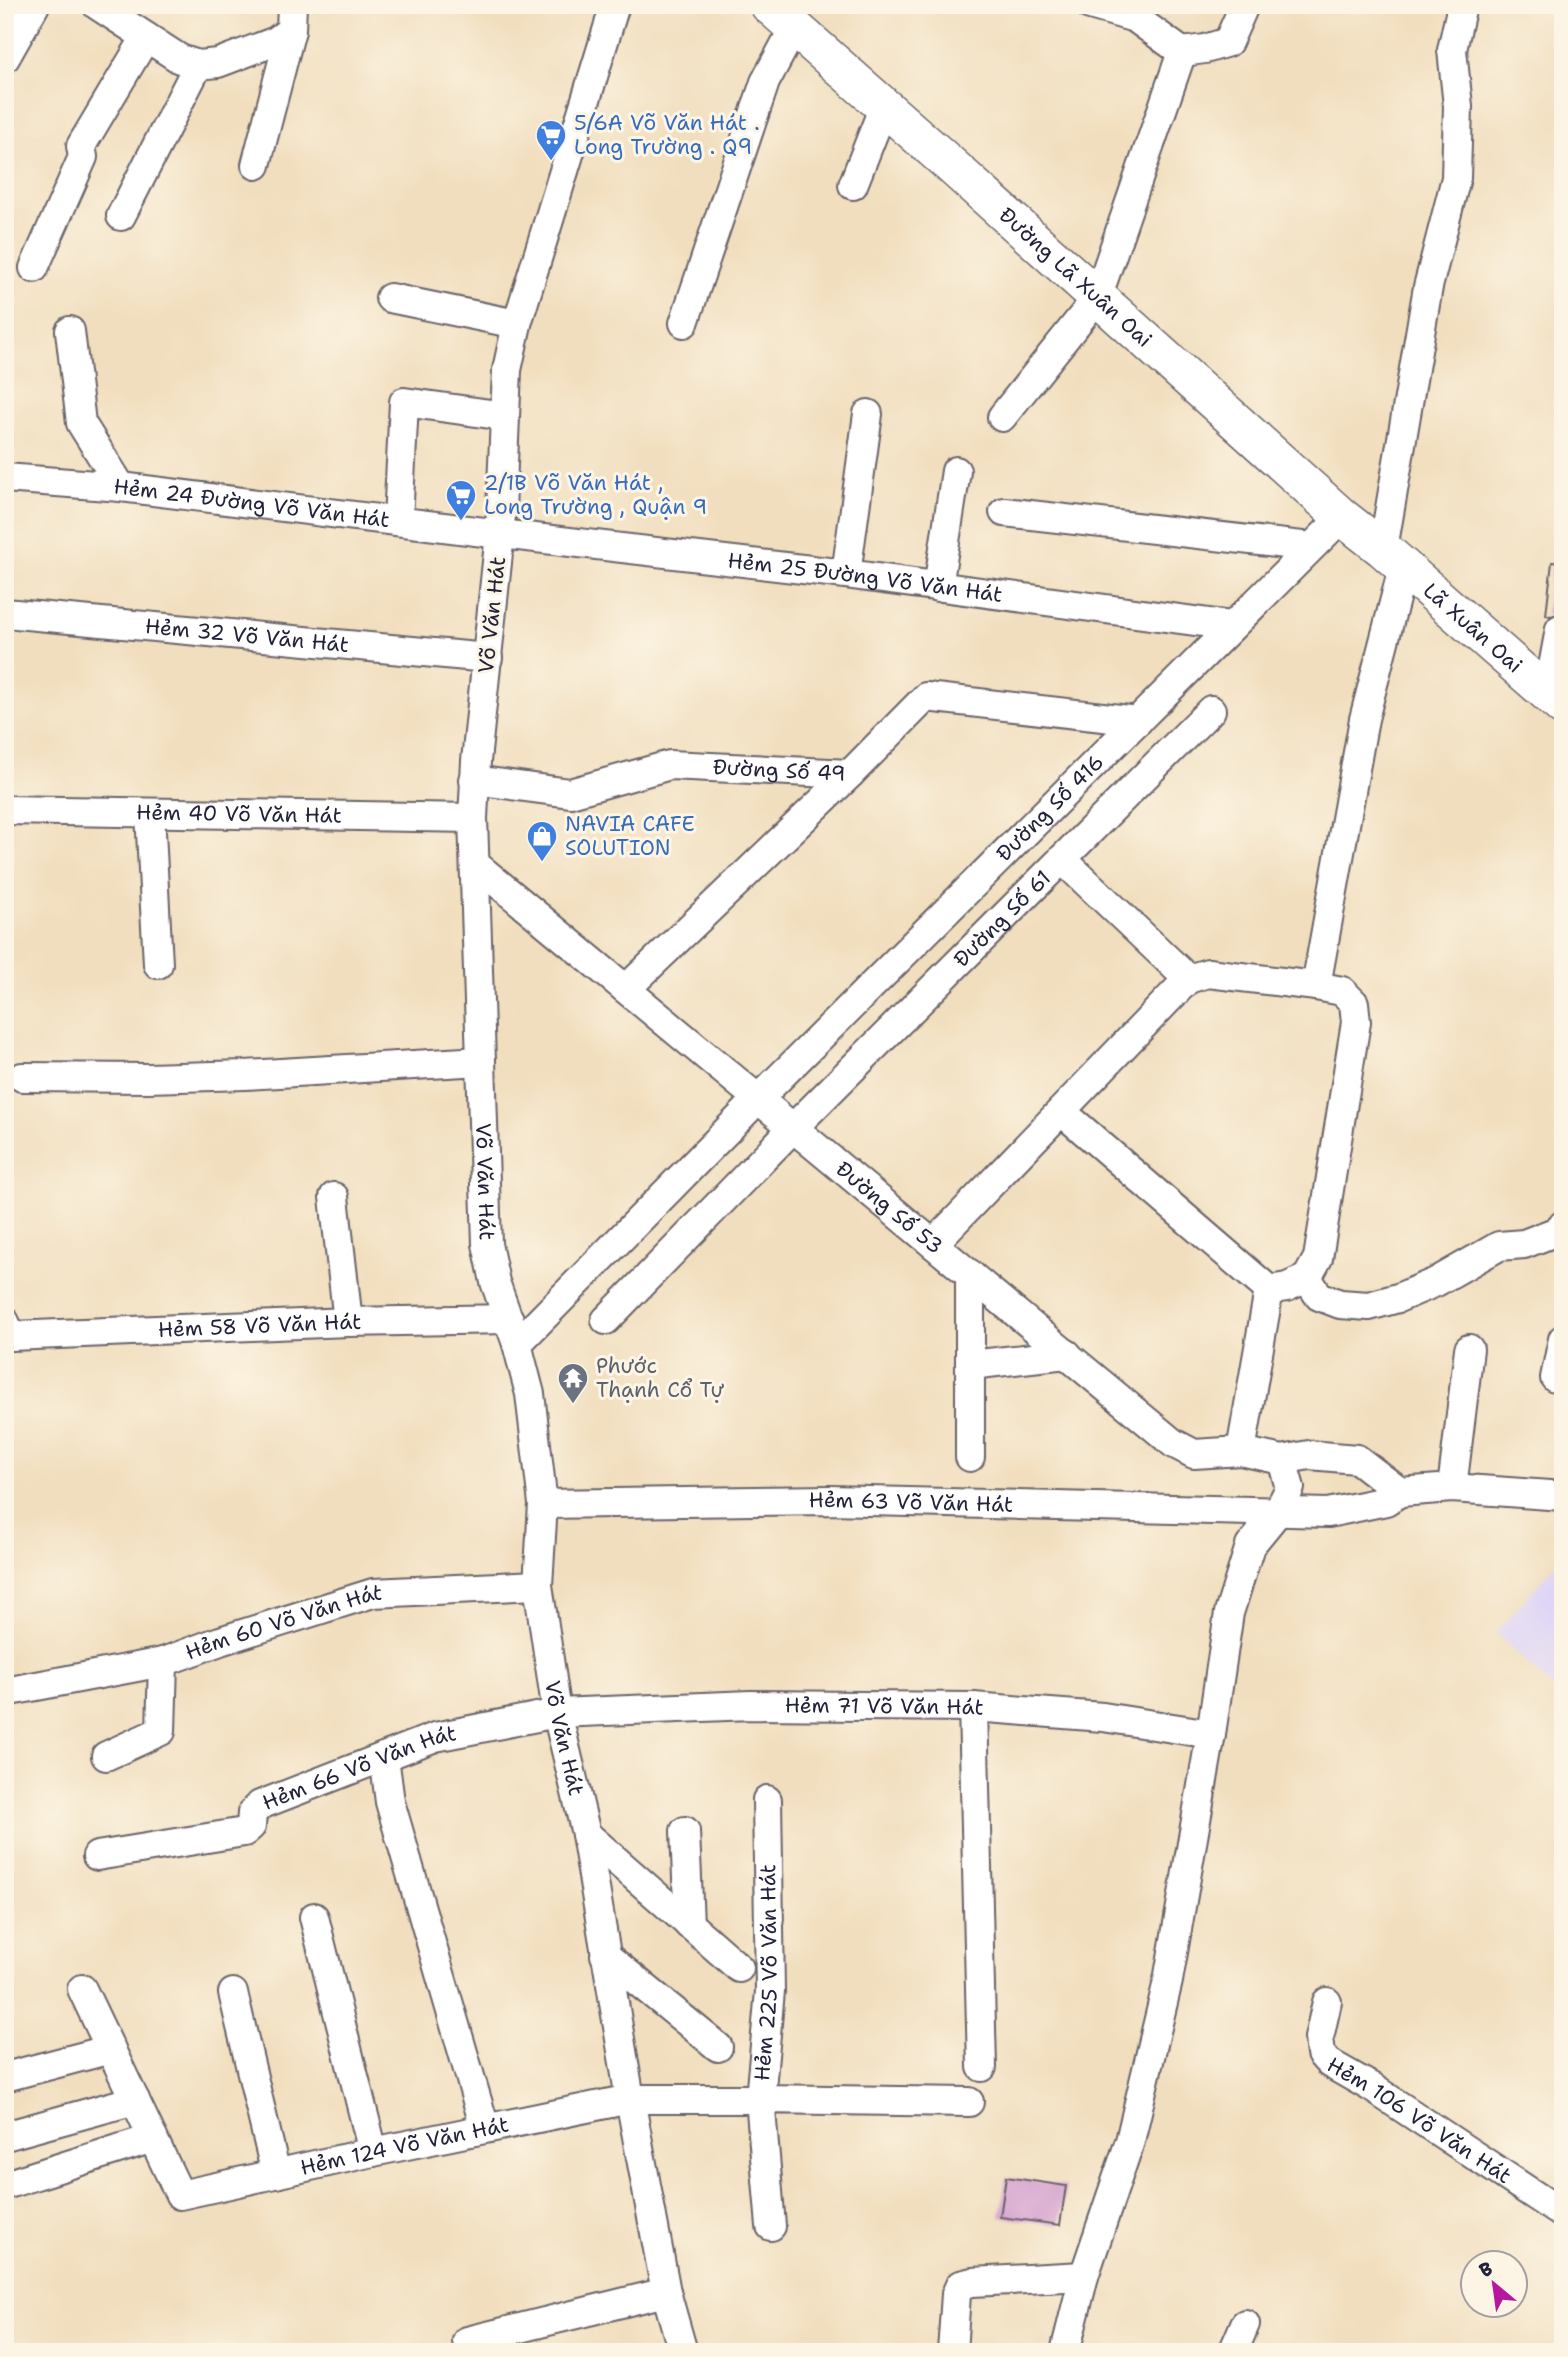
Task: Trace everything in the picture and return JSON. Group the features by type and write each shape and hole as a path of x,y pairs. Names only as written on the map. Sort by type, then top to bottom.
{"main road":[{"name":"Đường Lã Xuân Oai","path":"781,17 1342,517 1393,559"},
{"name":"Lã Xuân Oai","path":"1393,559 1555,701"}],"street":[{"path":"5,58 35,5"},
{"path":"97,5 180,59 198,65 218,62 276,41 292,17"},
{"name":"Võ Văn Hát","path":"615,5 517,324 507,370 500,534 474,780 473,818 487,1244 495,1282 513,1331 530,1394 543,1504 538,1585 558,1713 586,1835 629,2099 666,2292 683,2352"},
{"path":"1090,5 1135,18 1182,52 1221,46 1228,42 1244,6"},
{"path":"1316,986 1393,559 1428,286 1456,178 1458,106 1452,50 1462,5"},
{"path":"256,165 292,17"},
{"path":"684,323 765,82 781,17"},
{"path":"34,268 83,157 81,146 146,37"},
{"path":"1002,417 1097,298 1182,52"},
{"path":"121,216 198,65"},
{"path":"853,185 884,106"},
{"path":"390,298 517,324"},
{"path":"70,331 81,423 121,487"},
{"path":"398,521 404,402 505,416"},
{"path":"846,574 868,414"},
{"path":"938,587 956,471"},
{"name":"Hẻm 24 Đường Võ Văn Hát","path":"5,478 121,487 500,534"},
{"path":"1004,512 1311,547"},
{"name":"Đường Số 416","path":"513,1331 758,1098 1342,517"},
{"name":"Hẻm 25 Đường Võ Văn Hát","path":"500,534 846,574 1232,626"},
{"name":"Hẻm 32 Võ Văn Hát","path":"5,613 488,658"},
{"path":"1555,701 1560,629"},
{"name":"Đường Số 49","path":"474,780 570,793 670,765 850,774 926,697 1138,721"},
{"name":"Đường Số 61","path":"606,1320 793,1128 1212,710"},
{"path":"626,989 850,774"},
{"name":"Hẻm 40 Võ Văn Hát","path":"5,810 473,818"},
{"path":"150,813 158,964"},
{"path":"1062,859 1188,979"},
{"name":"Đường Số 53","path":"476,864 1173,1443 1194,1454 1241,1451 1282,1460 1309,1455 1357,1459 1400,1492"},
{"path":"933,1244 1188,979 1208,973 1342,991 1354,1003 1356,1022 1318,1258 1307,1278 1287,1287 1269,1290"},
{"path":"22,1077 148,1078 246,1075 481,1060"},
{"path":"1061,1111 1269,1290"},
{"path":"334,1197 348,1322"},
{"path":"1307,1278 1319,1296 1339,1304 1369,1306 1398,1298 1436,1282 1500,1247 1524,1244 1560,1230 1563,1225"},
{"path":"970,1274 970,1457"},
{"path":"1241,1451 1269,1290"},
{"name":"Hẻm 58 Võ Văn Hát","path":"8,1329 348,1322 513,1331"},
{"path":"1555,1378 1563,1341"},
{"path":"1452,1488 1469,1349"},
{"path":"971,1365 1067,1354"},
{"path":"1065,2352 1084,2276 1133,2127 1168,1981 1212,1734 1229,1613 1250,1546 1277,1513 1290,1488 1282,1460"},
{"name":"Hẻm 63 Võ Văn Hát","path":"543,1504 830,1500 1328,1513 1386,1501 1400,1492 1452,1488 1563,1496"},
{"name":"Hẻm 60 Võ Văn Hát","path":"106,1756 161,1731 163,1662 220,1641 373,1593 538,1585"},
{"path":"5,1692 163,1662"},
{"name":"Hẻm 71 Võ Văn Hát","path":"558,1713 751,1705 973,1707 1102,1717 1212,1734"},
{"path":"973,1707 982,2067"},
{"name":"Hẻm 66 Võ Văn Hát","path":"97,1856 244,1832 251,1826 252,1813 260,1805 384,1756 435,1737 558,1713"},
{"path":"384,1756 390,1802 485,2128"},
{"name":"Hẻm 225 Võ Văn Hát","path":"629,2099 760,2099 769,1991 766,1800"},
{"path":"685,1830 689,1926"},
{"path":"586,1835 740,1968"},
{"path":"314,1917 373,2152"},
{"path":"605,1955 718,2047"},
{"path":"5,2185 153,2138 82,1989"},
{"path":"233,1993 275,2174"},
{"name":"Hẻm 106 Võ Văn Hát","path":"1327,2001 1319,2038 1321,2054 1329,2063 1371,2087 1563,2214"},
{"path":"5,2077 111,2049"},
{"name":"Hẻm 124 Võ Văn Hát","path":"153,2138 180,2195 629,2099"},
{"path":"771,2226 760,2099 969,2102"},
{"path":"5,2136 135,2100"},
{"path":"952,2352 956,2294 960,2285 972,2282 1084,2276"},
{"path":"467,2341 666,2292"},
{"path":"1233,2352 1245,2324"}],"shaded area":[{"path":"1563,1555 1563,1699 1496,1633"}],"building":[{"path":"1552,562 1563,563 1563,613 1551,616 1546,615"},
{"path":"1006,2177 1066,2186 1060,2225 1000,2217"}],"place":[{"name":"5/6A Võ Văn Hát . Long Trường . Q9","path":"551,162"},
{"name":"2/1B Võ Văn Hát , Long Trường , Quận 9","path":"461,522"},
{"name":"NAVIA CAFE SOLUTION","path":"542,863"},
{"name":"Phước Thạnh Cổ Tự","path":"573,1405"}]}
